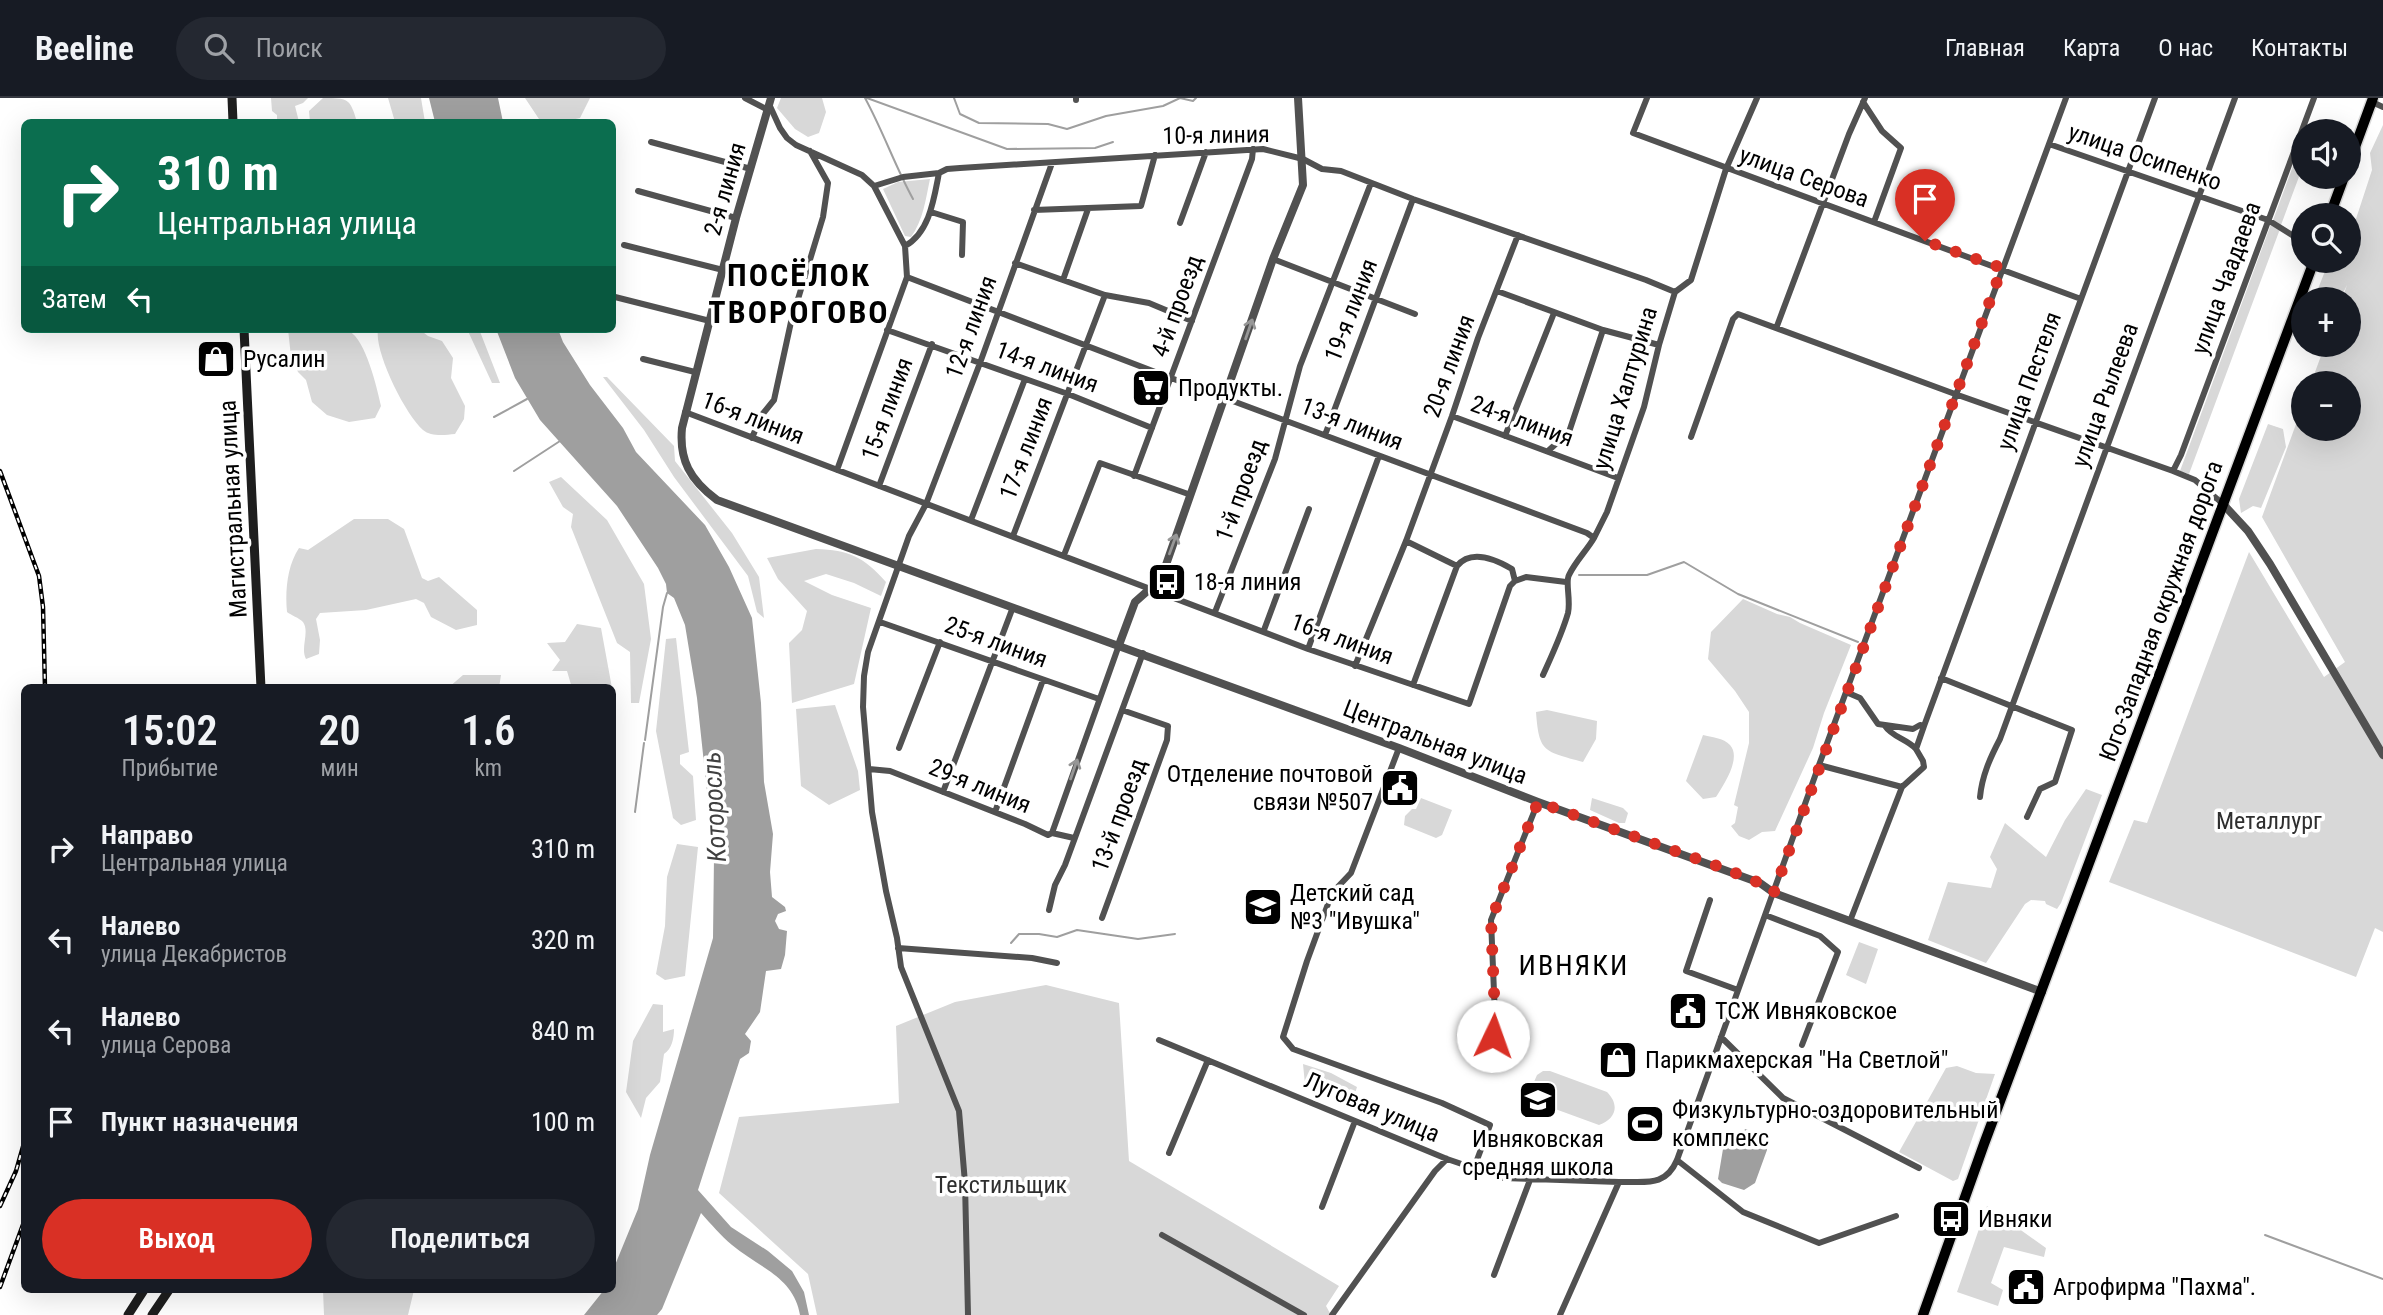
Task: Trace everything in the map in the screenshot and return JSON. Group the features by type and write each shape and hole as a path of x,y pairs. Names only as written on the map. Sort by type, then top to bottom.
{"highway":[{"path":"2361,132 2373,100"},
{"name":"Юго-Западная окружная дорога","path":"2042,992 2310,273"},
{"path":"1923,1315 2042,992"}],"main road":[{"path":"232,98 233,119"},
{"name":"Магистральная улица","path":"244,333 261,684"},
{"path":"128,1315 142,1293"},
{"path":"152,1315 167,1293"}],"street":[{"path":"744,98 769,104 787,138 862,175 874,186 905,246 907,277 837,470"},
{"path":"1052,833 1135,602 1161,579 1273,260 1303,185 1298,98"},
{"name":"улица Серова","path":"1647,98 1633,133 2081,299"},
{"name":"улица Халтурина","path":"1566,582 1604,520 1644,407 1675,292 1691,280 1726,169 1757,98"},
{"path":"1896,1216 1819,1244 1743,1212 1677,1160 1819,765 2066,98"},
{"name":"улица Пестеля","path":"1902,786 1924,767 1916,750 1924,726 2155,98"},
{"name":"улица Рылеева","path":"1980,797 1985,771 2235,98"},
{"name":"улица Чаадаева","path":"2173,471 2314,98"},
{"path":"1777,326 1864,100"},
{"path":"1864,100 1882,131 1901,148 1874,222"},
{"path":"2373,100 2383,107"},
{"name":"2-я линия","path":"685,412 769,104"},
{"path":"651,142 751,169"},
{"name":"улица Осипенко","path":"2049,144 2268,220 2291,234"},
{"name":"4-й проезд","path":"1134,476 1252,159 1253,149"},
{"name":"10-я линия","path":"874,186 900,178 939,173 960,167 1263,149 1303,159 1322,169 1341,171 1413,200 1646,279 1675,292"},
{"path":"752,438 761,416 774,400 791,322 823,217 828,183 810,151"},
{"path":"1180,223 1206,152"},
{"path":"1034,210 1141,206 1155,155"},
{"name":"12-я линия","path":"968,1315 965,1183 959,1111 901,967 873,821 863,707 864,676 867,653 898,566 909,536 926,504 980,363 1052,163"},
{"path":"905,246 918,236 931,212 939,173"},
{"name":"1-й проезд","path":"1215,612 1275,458 1300,366 1371,183"},
{"path":"638,191 736,218"},
{"name":"19-я линия","path":"1325,435 1413,200"},
{"path":"1063,280 1088,209"},
{"path":"931,212 963,222 962,256"},
{"name":"20-я линия","path":"1355,666 1406,541 1478,338 1518,235"},
{"path":"624,245 723,270"},
{"path":"1273,260 1415,314"},
{"path":"1015,263 1105,295 1149,303 1192,321"},
{"name":"13-я линия","path":"907,277 1587,533 1594,538"},
{"path":"1497,291 1603,330 1659,345"},
{"name":"17-я линия","path":"1013,536 1105,295"},
{"path":"616,298 710,321"},
{"path":"1505,436 1554,313"},
{"path":"1691,437 1735,315 1742,314 2195,480 2223,504 2248,531 2283,583 2383,755"},
{"name":"14-я линия","path":"887,330 1068,394 1152,428"},
{"path":"1548,451 1569,432 1603,330"},
{"name":"15-я линия","path":"879,486 932,344"},
{"path":"643,359 695,372"},
{"path":"971,520 1025,379"},
{"name":"16-я линия","path":"1286,706 717,500 696,481 684,461 681,444 685,412 1264,630 1308,649 1469,704 1510,586 1515,581"},
{"name":"24-я линия","path":"1452,416 1618,478"},
{"path":"1308,649 1379,456"},
{"path":"1064,555 1100,463 1191,495"},
{"path":"1264,630 1309,509"},
{"path":"1406,541 1457,566"},
{"path":"1413,685 1457,566 1462,561 1478,556 1512,569 1515,581 1526,577 1566,582 1570,593 1567,613 1555,650 1543,675"},
{"path":"943,792 1013,607"},
{"name":"25-я линия","path":"880,622 1099,699"},
{"path":"899,748 940,642"},
{"path":"1049,910 1055,885 1143,653"},
{"path":"1941,678 2072,730 2055,782 2040,789 2027,817"},
{"path":"995,811 1043,680"},
{"path":"1846,692 1860,698 1878,724 1913,729 1924,726"},
{"name":"Центральная улица","path":"1286,706 1538,802 1720,867 1760,883 1774,892 2042,992"},
{"name":"13-й проезд","path":"1102,918 1167,740 1168,726 1122,710"},
{"path":"1885,726 1889,732 1912,744 1916,750"},
{"path":"1399,748 1350,873 1332,893 1283,1033 1284,1040 1293,1049 1442,1104 1490,1125 1474,1168"},
{"path":"1819,765 1902,786 1850,920"},
{"name":"29-я линия","path":"869,769 890,771 995,811 1048,835 1052,833 1074,838"},
{"path":"1493,1036 1495,1016 1491,920 1538,802"},
{"path":"1710,900 1686,971 1738,990"},
{"path":"1765,915 1820,936 1838,953 1802,1045"},
{"path":"898,948 1032,958 1056,963"},
{"path":"1721,1037 1783,1098 1919,1168"},
{"name":"Луговая улица","path":"1159,1040 1447,1159 1503,1178 1619,1182 1662,1180 1671,1173 1677,1160"},
{"path":"1169,1153 1208,1060"},
{"path":"1322,1207 1355,1121"},
{"path":"1332,1315 1435,1171 1447,1159"},
{"path":"1494,1275 1530,1180"},
{"path":"1560,1315 1619,1182"},
{"path":"1162,1235 1304,1315"}],"green space":[{"path":"271,98 308,98 295,106 298,119 277,119 277,115 272,111"},
{"path":"323,98 338,98 350,104 356,119 310,119 309,111"},
{"path":"388,98 421,98 424,119 394,119"},
{"path":"525,98 590,98 580,118 539,119"},
{"path":"781,98 822,98 826,112 819,133 808,137 795,129 777,108"},
{"name":"Металлург","path":"2383,125 2383,932 2375,928 2356,977 2109,882 2134,820 2147,823 2249,552 2324,677 2345,662 2262,517 2291,438 2291,441 2361,441 2361,371 2315,371 2321,357 2361,357 2361,287 2319,287 2324,273 2361,273 2361,204 2372,170 2370,153"},
{"path":"2291,171 2291,189 2294,189 2281,225 2273,220"},
{"path":"930,179 918,224 911,237 905,236 883,189 898,182"},
{"path":"2271,224 2280,229 2189,474 2180,471"},
{"path":"288,333 351,333 361,344 374,377 381,406 375,418 349,422 327,415 312,402 306,380 298,372 291,357"},
{"path":"378,333 424,333 442,341 453,358 451,378 465,406 464,419 455,434 430,434 416,422 392,382"},
{"path":"469,333 481,333 500,383 492,383"},
{"path":"603,377 607,377 674,446 675,461 732,533 759,577 764,618 757,612 748,576"},
{"path":"2268,424 2283,429 2286,447 2261,508 2253,506 2241,513 2239,499"},
{"path":"561,477 607,520 644,584 651,639 639,703 631,703 630,652 617,643 571,527 573,514 563,507 549,482"},
{"path":"354,519 388,519 404,529 422,578 428,581 439,577 477,610 477,625 456,630 431,617 424,603 416,599 366,610 320,613 316,619 320,640 319,654 306,659 305,626 287,612 289,571 299,548 308,550"},
{"path":"816,549 855,556 886,582 881,596 826,574 804,581 832,595 871,608 854,684 792,703 789,643 802,630 807,611 778,579 767,558"},
{"path":"1743,599 1851,645 1813,748 1775,831 1762,832 1749,840 1739,836 1731,826 1735,823 1738,807 1734,805 1749,743 1749,712 1708,659 1711,632"},
{"path":"577,624 601,628 611,684 571,684 567,671 552,671 560,660 547,643 565,642"},
{"path":"676,638 689,752 680,755 680,764 693,776 696,820 681,825 673,818 656,731 666,639"},
{"path":"463,675 501,675 500,684 453,684"},
{"path":"835,705 858,771 860,790 829,805 801,786 796,709"},
{"path":"1547,710 1597,721 1596,739 1583,762 1552,752 1542,743 1536,712"},
{"path":"1703,735 1730,745 1734,757 1730,772 1716,797 1703,799 1686,781"},
{"path":"2086,789 2102,795 2057,909 2045,901 2031,900 2025,904 1986,963 1928,940 1948,882 1991,888 1997,869 1990,857 2005,823 2046,857 2065,820"},
{"path":"1421,798 1452,810 1442,835 1436,838 1404,825 1405,816 1412,809 1416,809"},
{"path":"1592,798 1623,808 1628,813 1625,823 1590,810"},
{"path":"677,844 698,847 685,976 665,980 656,974 665,926 667,877"},
{"path":"1859,942 1878,949 1866,984 1846,975"},
{"name":"Текстильщик","path":"1046,985 1119,1003 1129,1161 1339,1286 1326,1306 1331,1315 817,1315 808,1274 719,1193 739,1117 899,1103 896,1026 955,1002"},
{"path":"653,1004 663,1005 663,1032 674,1029 674,1036 671,1046 664,1054 660,1082 646,1098 641,1118 626,1092 633,1041"},
{"path":"1303,1064 1331,1073 1357,1087 1353,1100 1305,1084"},
{"path":"1957,1066 1976,1073 1995,1074 1958,1179 1953,1181 1899,1152 1946,1068"},
{"path":"1550,1071 1607,1092 1614,1102 1612,1115 1599,1125 1536,1102 1530,1091 1537,1075"},
{"path":"1987,1206 2046,1248 2044,1257 2004,1247 1991,1283 2003,1290 1998,1306 1957,1292"},
{"path":"323,1293 413,1293 408,1315 324,1315"}],"water":[{"path":"429,98 498,98 502,119 434,119"},
{"name":"Которосль","path":"498,333 560,333 590,385 623,428 636,452 705,525 729,567 752,618 761,703 764,782 773,834 770,872 772,897 785,907 786,911 778,914 775,921 779,929 787,931 785,955 781,969 766,971 760,1012 745,1034 751,1041 749,1053 740,1059 698,1190 731,1227 768,1251 792,1271 804,1292 809,1315 800,1315 796,1302 783,1282 732,1245 701,1213 662,1309 657,1315 584,1315 602,1293 616,1293 616,1263 638,1209 650,1155 713,938 714,857 697,698 685,625 674,598 667,593 666,584 658,568 617,506 540,420 515,378"},
{"path":"1745,1129 1767,1140 1767,1150 1755,1183 1744,1190 1722,1183 1718,1179 1723,1149 1738,1145"}],"waterway":[{"path":"865,98 913,199"},
{"path":"867,98 1007,149 1095,148 1113,142"},
{"path":"954,98 960,114 979,123 1048,124 1067,129 1106,116 1163,106 1180,98 1193,101 1196,98"},
{"path":"494,417 527,399"},
{"path":"514,471 560,441"},
{"path":"1579,575 1647,575 1684,562 1738,594 1858,642"},
{"path":"645,740 667,593"},
{"path":"635,812 644,743"},
{"path":"1011,943 1019,934 1057,937 1077,930 1138,939 1175,934"},
{"path":"2265,1235 2383,1279"}],"railway":[{"path":"0,471 39,576 43,607 45,684"},
{"path":"0,1206 21,1154"},
{"path":"0,1287 21,1230"}],"place":[{"name":"Русалин","path":"216,359"},
{"name":"Продукты.","path":"1151,388"},
{"name":"18-я линия","path":"1167,582"},
{"name":"Отделение почтовой связи №507","path":"1400,788"},
{"name":"Детский сад №3 \"Ивушка\"","path":"1263,907"},
{"name":"ТСЖ Ивняковское","path":"1688,1011"},
{"name":"Парикмахерская \"На Светлой\"","path":"1618,1060"},
{"name":"Ивняковская средняя школа","path":"1538,1100"},
{"name":"Физкультурно-оздоровительный комплекс","path":"1645,1124"},
{"name":"Ивняки","path":"1951,1219"},
{"name":"Агрофирма \"Пахма\".","path":"2026,1287"}],"district":[{"name":"ПОСЁЛОК ТВОРОГОВО","path":"799,294"},
{"name":"ИВНЯКИ","path":"1574,965"}],"route":[{"path":"1493,1036 1495,1016 1491,920 1538,802 1720,867 1760,883 1774,892 2002,268 1925,241"}]}
